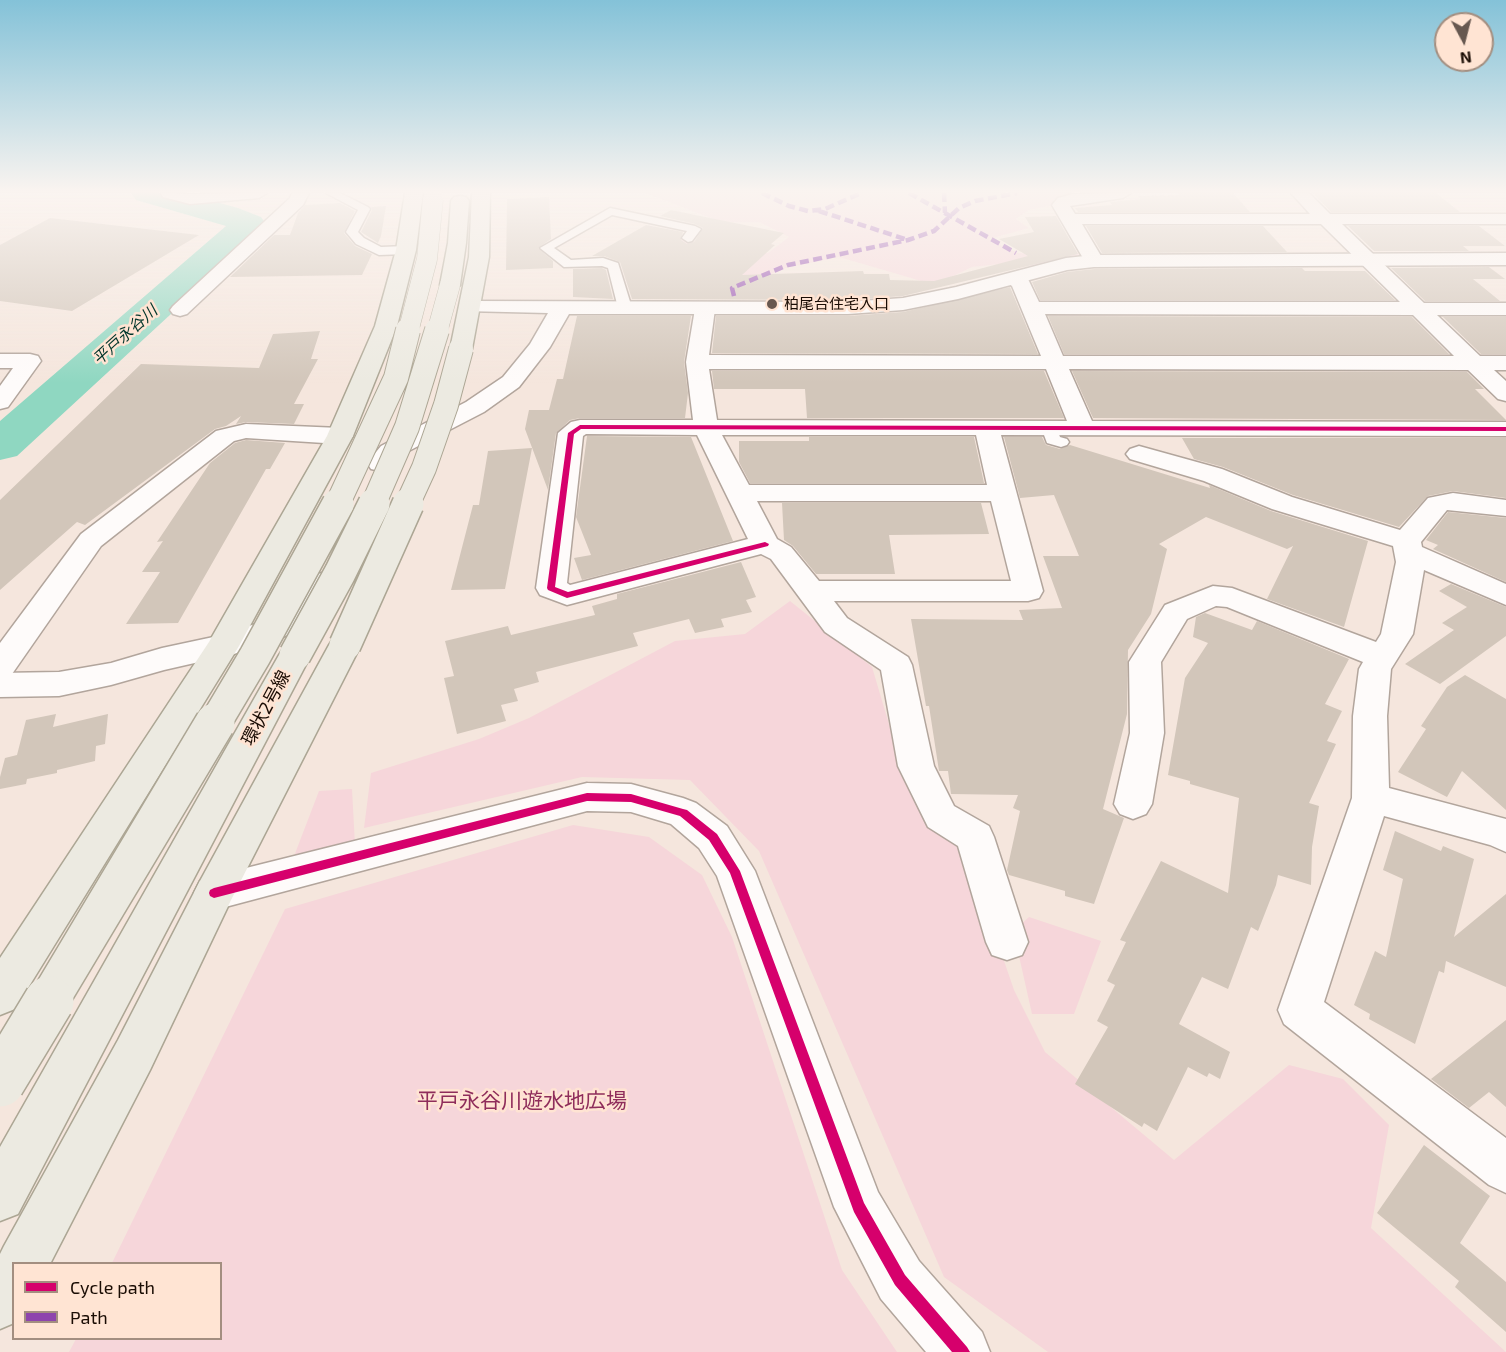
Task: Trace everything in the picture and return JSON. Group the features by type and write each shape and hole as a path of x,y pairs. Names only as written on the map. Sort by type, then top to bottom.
{"main road":[{"path":"0,995 223,646 340,436 386,326 404,256"},
{"name":"環状2号線","path":"0,1082 255,656 325,529 396,378 427,256"},
{"name":"環状2号線","path":"0,1196 340,573 379,494 407,427 434,346 450,285 454,256"},
{"path":"23,1262 134,1055 214,893 345,645 424,468 446,405 471,307 479,256"},
{"path":"0,1302 12,1281"}],"street":[{"path":"180,310 238,256"},
{"path":"1091,256 1094,261"},
{"path":"1362,256 1506,394"},
{"path":"471,307 848,308 903,304 958,293 1066,264 1094,261 1506,259"},
{"path":"1013,279 1021,283 1082,427"},
{"path":"0,685 59,684 111,674 162,659 223,646 294,622 310,608 351,525 377,465 390,451 475,407 511,382 538,348 562,308"},
{"path":"1032,308 1506,309"},
{"path":"705,309 697,362 706,427 765,544 780,553 812,591 836,626 896,665 916,766 941,816 975,837 1007,942"},
{"path":"0,361 30,361 0,402"},
{"path":"697,362 1506,363"},
{"path":"765,544 567,595 551,588 571,433 580,427 986,427 1055,434 1082,427 1506,429"},
{"path":"812,591 1028,591 986,427"},
{"path":"0,666 91,540 225,436 246,430 340,436"},
{"path":"1139,454 1213,475 1282,503 1407,546 1506,595"},
{"path":"738,493 1004,493"},
{"path":"1407,546 1438,504 1453,501 1506,508"},
{"path":"1407,546 1411,562 1397,634 1375,669 1370,716 1371,798 1300,1010 1506,1168"},
{"path":"1132,804 1147,733 1145,662 1176,612 1213,596 1232,598 1382,657"},
{"path":"214,893 587,797 631,798 683,813 713,837 735,871 859,1207 900,1280 962,1352"},
{"path":"1371,798 1502,833 1506,837"}],"lane":[{"path":"557,256 568,264 603,262 614,266 625,308"}],"green space":[{"path":"694,256 1077,256 1033,267 1019,262 972,267 935,285 839,257 786,268 729,292"},
{"path":"790,601 872,667 905,778 964,844 1014,990 1045,1052 1174,1160 1289,1065 1343,1079 1389,1125 1371,1228 1506,1352 1048,1352 944,1277 759,851 690,780 582,777 364,828 371,773 479,739 529,718 675,641 745,634"},
{"path":"352,789 355,845 291,864 319,791"},
{"name":"平戸永谷川遊水地広場","path":"573,825 649,837 702,875 732,937 842,1270 897,1352 69,1352 75,1340 222,1340 222,1262 112,1262 285,909"},
{"path":"1029,917 1101,941 1074,1014 1032,1014 1017,947 1018,927"}],"building":[{"path":"0,256 164,256 72,311 0,301"},
{"path":"252,256 371,256 362,275 230,277"},
{"path":"506,256 547,256 553,261 553,268 506,270"},
{"path":"604,256 763,256 742,275 863,271 864,274 889,274 890,280 934,281 1028,256 1069,256 903,296 848,300 632,299 620,262"},
{"path":"1489,267 1505,279 1473,279 1500,301 1425,301 1391,268"},
{"path":"602,268 606,270 613,299 573,297 573,269"},
{"path":"1302,268 1305,271 1365,271 1395,300 1040,300 1032,282 1067,272 1094,269"},
{"path":"1010,287 1038,354 712,353 716,316 848,316 903,312"},
{"path":"577,316 691,316 684,362 688,393 685,418 580,418 570,420 556,433 548,490 525,429 529,410 549,410 557,379 563,379"},
{"path":"1048,316 1412,317 1449,354 1064,354"},
{"path":"1443,317 1506,317 1506,354 1481,354"},
{"path":"320,331 311,359 318,359 294,404 304,404 294,424 246,422 236,424 241,416 226,426 215,429 85,525 77,522 0,590 0,500 141,364 259,368 273,334"},
{"path":"712,371 1044,371 1064,418 807,418 805,389 714,389"},
{"path":"1072,371 1467,372 1484,389 1475,389 1506,420 1093,418"},
{"path":"587,436 691,437 733,541 582,580 574,558 591,555 576,517"},
{"path":"809,437 974,437 984,483 750,483 739,462 739,441 809,441"},
{"path":"1004,437 1042,437 1046,445 1060,449 1070,445 1210,488 1209,485 1271,511 1368,541 1344,627 1267,599 1293,546 1287,549 1206,517 1159,544 1167,549 1151,614 1128,650 1127,714 1103,809 1124,818 1094,904 1065,896 1065,891 1009,875 1007,870 1020,811 1013,808 1018,795 951,794 948,771 939,771 929,706 926,706 911,619 1023,620 1019,610 1062,608 1043,556 1079,556 1054,495 1020,498"},
{"path":"1182,438 1506,438 1506,498 1453,491 1428,496 1399,527 1293,495 1223,467 1194,459"},
{"path":"246,440 285,443 270,469 266,469 178,623 126,624 160,572 142,572 163,541 157,542 210,463 235,443"},
{"path":"532,448 505,589 451,590 473,505 479,505 488,451"},
{"path":"782,503 981,503 989,534 889,535 895,574 816,574 793,546 784,540"},
{"path":"1448,512 1506,518 1506,582 1433,549 1438,545 1426,540"},
{"path":"741,562 756,597 746,600 752,612 721,619 724,627 695,633 689,619 633,633 638,646 536,672 539,682 514,689 518,701 501,705 506,721 457,734 444,678 454,676 445,641 508,626 511,635 595,615 592,606 617,599 617,594"},
{"path":"1451,584 1506,607 1506,636 1440,684 1405,664 1454,630 1442,623 1467,607 1439,591"},
{"path":"1205,613 1252,630 1257,621 1349,659 1325,704 1342,711 1327,741 1336,744 1309,803 1319,806 1312,847 1311,885 1278,875 1258,931 1251,927 1228,989 1202,977 1179,1024 1230,1052 1220,1079 1209,1073 1207,1077 1188,1067 1157,1131 1144,1123 1142,1127 1075,1084 1108,1027 1097,1021 1115,985 1107,981 1126,942 1120,940 1161,861 1228,893 1239,798 1168,775 1185,678 1208,643 1193,637 1196,617"},
{"path":"1465,675 1506,699 1506,810 1462,771 1447,797 1398,772 1426,729 1421,726 1447,687"},
{"path":"56,714 53,727 108,714 105,744 96,746 95,761 57,770 57,773 27,779 26,784 0,789 0,777 5,758 17,755 26,720"},
{"path":"1395,831 1441,851 1443,846 1474,859 1454,937 1506,894 1506,987 1446,961 1444,973 1439,971 1415,1044 1369,1019 1370,1014 1354,1005 1375,951 1386,957 1403,879 1383,870"},
{"path":"1506,1020 1506,1107 1489,1092 1469,1108 1431,1079"},
{"path":"1424,1145 1490,1196 1460,1243 1506,1282 1506,1332 1455,1287 1459,1281 1377,1213"}],"waterway":[{"name":"平戸永谷川","path":"0,446 213,256"}],"marked path":[{"path":"734,296 732,288 788,265 831,256"}],"cycle path":[{"path":"765,544 567,595 551,588 571,433 580,427 1506,429"},
{"path":"214,893 587,797 631,798 683,813 713,837 735,871 859,1207 900,1280 962,1352"}],"place":[{"name":"柏尾台住宅入口","path":"772,304"}]}
